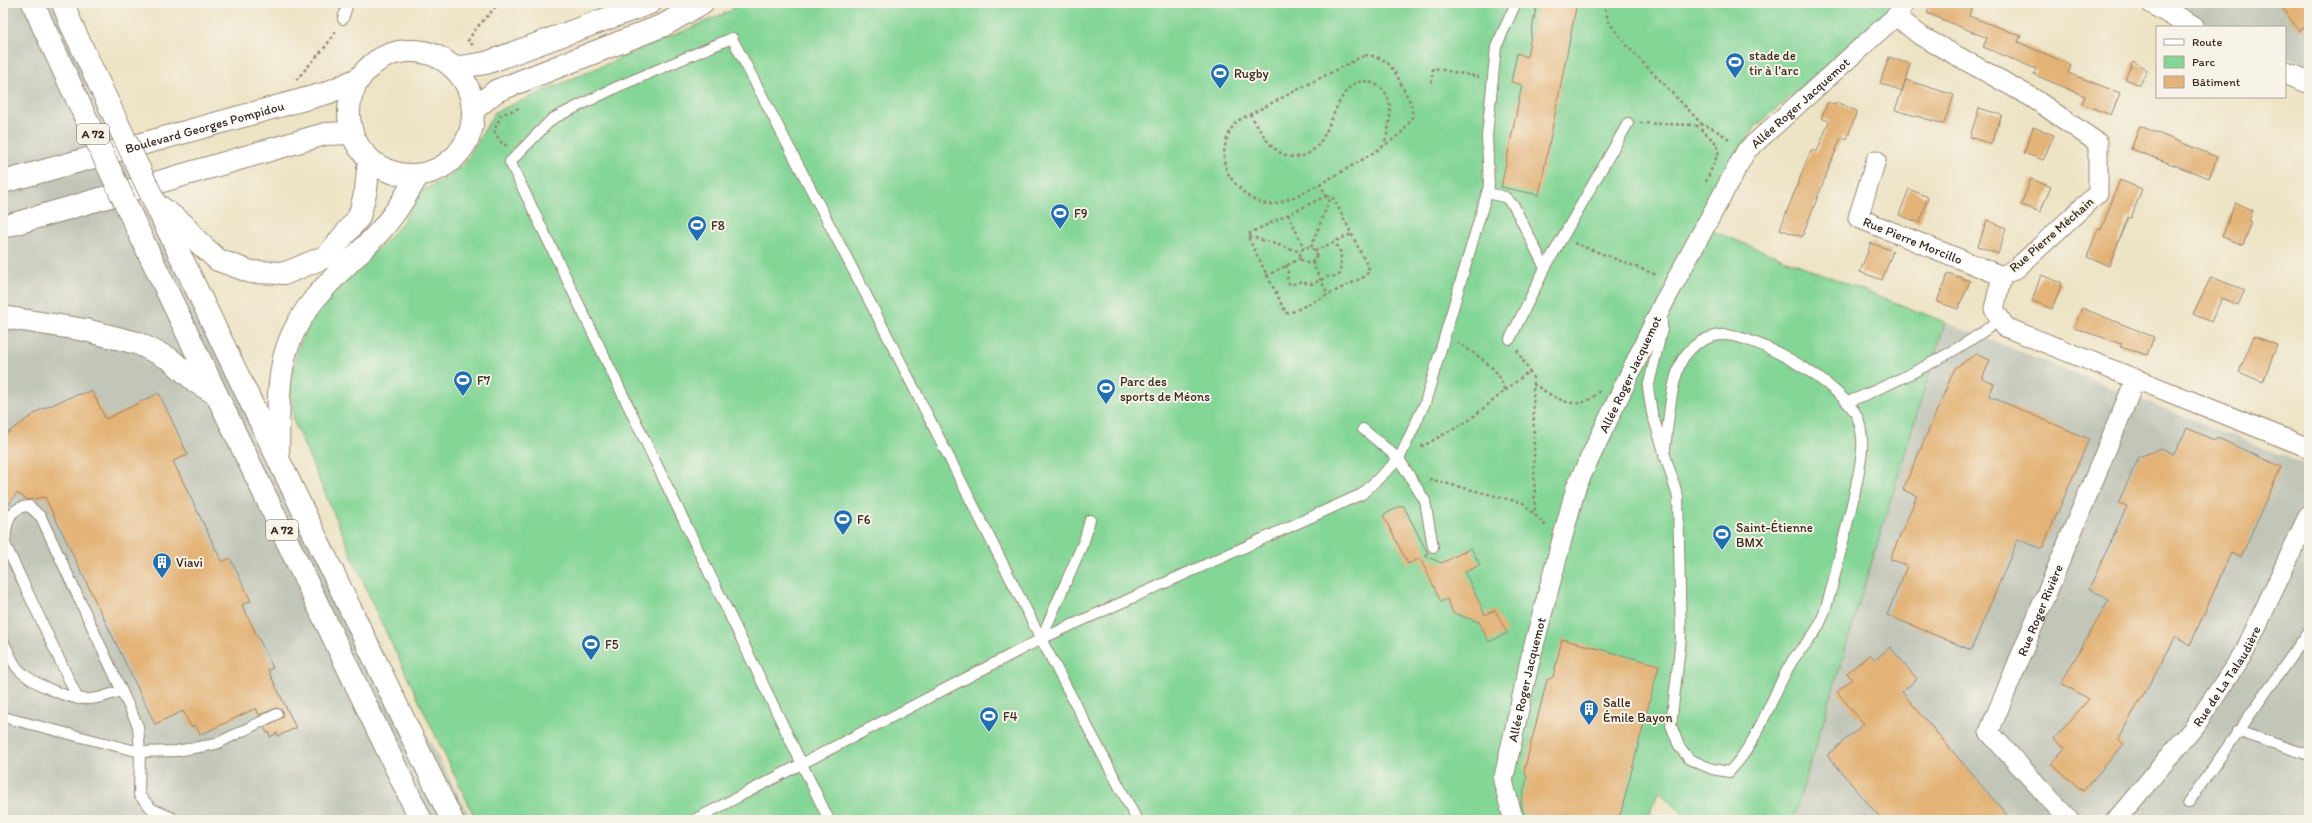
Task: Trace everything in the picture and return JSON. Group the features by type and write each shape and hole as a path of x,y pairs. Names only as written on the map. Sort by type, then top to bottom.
{"main road":[{"name":"A 72","path":"33,3 142,239 421,820"},
{"name":"A 72","path":"63,3 154,203 170,232 452,820"},
{"path":"454,68 486,63 650,3"},
{"path":"474,110 496,91 664,24 702,3"},
{"path":"2153,3 2191,26"},
{"path":"403,50 422,51 439,57 454,68 464,80 471,94 474,110 469,134 464,146 452,160 436,170 418,175 401,175 389,171 369,160 358,148 351,133 348,108 350,96 358,79 370,65 386,55 403,50"},
{"path":"2286,73 2309,82"},
{"name":"Boulevard Georges Pompidou","path":"3,182 327,93 358,79"},
{"path":"3,226 325,134 351,133"},
{"path":"154,203 183,224 198,242 218,260 251,272 286,273 326,256 359,217 366,190 369,160"},
{"path":"277,457 281,378 288,346 303,314 326,283 381,230 402,203 418,175"},
{"path":"3,317 85,330 137,343 170,359 196,382 216,394"}],"street":[{"name":"Allée Roger Jacquemot","path":"1515,820 1512,814 1504,781 1532,656 1576,487 1662,304 1746,151 1900,9"},
{"name":"Rue Pierre Méchain","path":"1900,9 1921,36 2033,98 2098,143 2098,193 2017,268 2002,276 1994,309 2000,319"},
{"name":"Rue Pierre Morcillo","path":"1876,160 1858,218 2002,276"},
{"path":"2000,319 2005,327 2309,448"},
{"name":"Rue Roger Rivière","path":"2068,820 1989,732 2136,378"},
{"name":"Rue de La Talaudière","path":"2116,820 2195,726 2245,651 2309,514"}],"lane":[{"path":"343,19 348,3"},
{"path":"694,820 1041,639 1362,494 1399,459 1425,403 1490,186 1487,136 1496,47 1516,3"},
{"path":"829,820 510,162 552,119 617,88 732,38 886,333 1041,639 1137,820"},
{"path":"1510,339 1545,268 1628,123"},
{"path":"1487,193 1505,197 1514,206 1545,268"},
{"path":"1662,304 1662,329 1655,352 1648,388 1652,413 1664,456 1678,497 1681,638 1671,725 1679,746 1689,759 1712,769 1729,772 1738,763 1755,736 1791,663 1820,625 1829,598 1853,497 1862,448 1858,418 1848,402 1829,386 1782,355 1744,338 1716,335 1698,343 1684,358 1676,374 1664,456"},
{"path":"1848,402 1890,385 1970,342 2000,319"},
{"path":"1363,429 1399,459 1425,501 1433,546"},
{"path":"78,699 5,544 6,524 12,512 21,506 29,506 41,517 138,726 140,752 139,795 152,809 171,817"},
{"path":"1041,639 1084,542 1090,520"},
{"path":"2188,803 2237,731 2309,632"},
{"path":"3,641 17,668 29,678 78,699 90,699 122,691"},
{"path":"3,717 140,752 176,751 216,744 277,714"},
{"path":"2237,731 2309,755"}],"path":[{"path":"477,48 468,41 474,28 490,15 498,3"},
{"path":"1603,3 1609,22 1627,46 1702,124 1712,128 1746,151"},
{"path":"294,82 326,46 343,19"},
{"path":"1365,55 1375,56 1392,66 1411,105 1412,118 1403,131 1384,145 1320,183 1274,204 1264,204 1250,198 1236,185 1228,172 1224,155 1226,140 1237,121 1365,55"},
{"path":"1431,83 1433,68 1478,77"},
{"path":"1250,114 1272,146 1290,157 1299,157 1310,153 1318,145 1349,87 1357,82 1366,81 1375,83 1383,89 1389,103 1390,128 1384,145"},
{"path":"522,108 501,115 494,131 503,145 525,146"},
{"path":"1628,123 1702,124"},
{"path":"1696,125 1715,142 1719,151 1704,186"},
{"path":"1320,183 1326,196"},
{"path":"1249,236 1250,233 1288,214 1326,196 1331,196"},
{"path":"1249,236 1266,276 1286,313 1290,313 1328,295 1366,276 1369,269 1331,196"},
{"path":"1311,247 1331,196"},
{"path":"1288,214 1304,248"},
{"path":"1315,251 1351,234"},
{"path":"1249,236 1301,252"},
{"path":"1562,238 1660,276"},
{"path":"1286,265 1288,271 1287,281 1290,285 1300,282 1312,284 1327,277 1335,278 1340,274 1341,253 1335,242"},
{"path":"1300,258 1301,252 1304,248 1311,247"},
{"path":"1311,247 1315,251 1315,258 1312,262"},
{"path":"1266,276 1300,258"},
{"path":"1300,258 1304,262 1312,262"},
{"path":"1312,262 1328,295"},
{"path":"1657,282 1663,270"},
{"path":"1445,334 1493,369 1503,380 1504,392"},
{"path":"1510,339 1533,378 1535,515"},
{"path":"1399,459 1468,421 1529,372"},
{"path":"1533,384 1564,402 1583,404 1594,398 1601,389"},
{"path":"1427,479 1523,503 1562,541"}],"shaded area":[{"path":"3,3 57,3 128,173 184,284 472,820 3,820"},
{"path":"2165,3 2309,3 2309,65 2286,57 2286,26 2213,26"},
{"path":"1945,322 2309,466 2309,820 1793,820"}],"green space":[{"name":"Parc des sports de Méons","path":"740,3 1895,3 1894,7 1754,128 1697,225 1945,322 1793,820 1689,820 1659,791 1646,820 476,820 375,609 294,422 290,388 297,350 312,316 400,226 422,191 446,178 465,163 495,112 730,11"}],"building":[{"path":"1537,3 1577,3 1539,195 1501,187 1522,85 1511,82 1517,53 1527,57"},
{"path":"1931,3 1963,3 1972,7 1969,16 2021,36 2018,42 2071,65 2068,73 2120,93 2111,115 2082,104 2085,96 2034,74 2036,69 1983,47 1987,38 1927,13"},
{"path":"2279,3 2309,3 2309,24 2299,31"},
{"path":"1889,57 1910,64 1902,91 1880,83"},
{"path":"2133,61 2147,70 2140,85 2125,79"},
{"path":"1906,80 1954,95 1944,124 1895,110"},
{"path":"1828,102 1835,105 1836,102 1857,111 1847,139 1841,137 1802,237 1780,229 1811,150 1817,152 1829,121 1821,118"},
{"path":"1979,108 2002,115 1991,144 1970,137"},
{"path":"2140,126 2217,157 2209,178 2131,149"},
{"path":"2033,127 2054,135 2043,160 2024,153"},
{"path":"2031,179 2051,187 2040,212 2021,205"},
{"path":"2120,180 2142,189 2131,218 2128,217 2109,266 2087,257 2098,229 2101,230"},
{"path":"1909,189 1928,197 1920,223 1899,215"},
{"path":"2235,203 2253,210 2249,221 2252,222 2243,245 2222,237"},
{"path":"1987,220 2006,228 1998,254 1978,246"},
{"path":"1871,243 1893,251 1882,280 1860,272"},
{"path":"1948,273 1970,281 1958,309 1937,302"},
{"path":"2041,275 2062,283 2052,309 2032,301"},
{"path":"2211,277 2245,290 2238,305 2222,298 2211,322 2193,314"},
{"path":"2082,308 2154,337 2147,355 2120,347 2122,344 2074,328"},
{"path":"2254,336 2277,345 2263,382 2239,372"},
{"path":"1976,354 1990,360 1982,379 1994,384 1989,396 2089,439 2042,549 2018,539 1971,650 1887,615 1907,566 1890,559 1917,496 1903,490 1955,368"},
{"name":"Viavi","path":"92,391 106,419 159,393 188,455 173,461 222,562 230,558 251,601 242,605 273,668 268,670 296,728 278,736 277,733 270,737 269,732 267,733 264,727 283,717 283,711 277,708 259,715 256,708 200,735 196,725 191,727 183,711 155,724 45,497 28,500 17,493 3,513 3,436 40,410 73,396"},
{"path":"2187,428 2216,441 2218,438 2281,467 2241,557 2231,553 2190,645 2176,637 2118,739 2124,744 2083,791 2051,764 2065,748 2054,739 2089,699 2061,683 2109,600 2089,589 2127,506 2118,503 2139,457 2161,448 2174,454"},
{"path":"1403,505 1428,554 1425,556 1442,563 1471,548 1480,565 1465,572 1485,615 1495,610 1507,633 1489,642 1479,622 1453,613 1447,599 1441,602 1420,558 1408,564 1383,515"},
{"name":"Salle Émile Bayon","path":"1562,639 1659,665 1619,820 1541,820 1525,816 1522,810 1521,803 1527,777 1524,771 1547,680 1553,677"},
{"path":"1890,647 1917,679 1902,692 2011,820 1882,820 1827,755 1864,724 1837,692 1852,679 1847,673 1870,654 1875,660"}],"place":[{"name":"stade de tir à l'arc","path":"1735,79"},
{"name":"Rugby","path":"1220,90"},
{"name":"F9","path":"1060,230"},
{"name":"F8","path":"697,242"},
{"name":"F7","path":"463,397"},
{"name":"Parc des sports de Méons","path":"1106,405"},
{"name":"F6","path":"843,536"},
{"name":"Saint-Étienne BMX","path":"1722,551"},
{"name":"Viavi","path":"162,579"},
{"name":"F5","path":"591,661"},
{"name":"Salle Émile Bayon","path":"1589,726"},
{"name":"F4","path":"989,733"}]}
